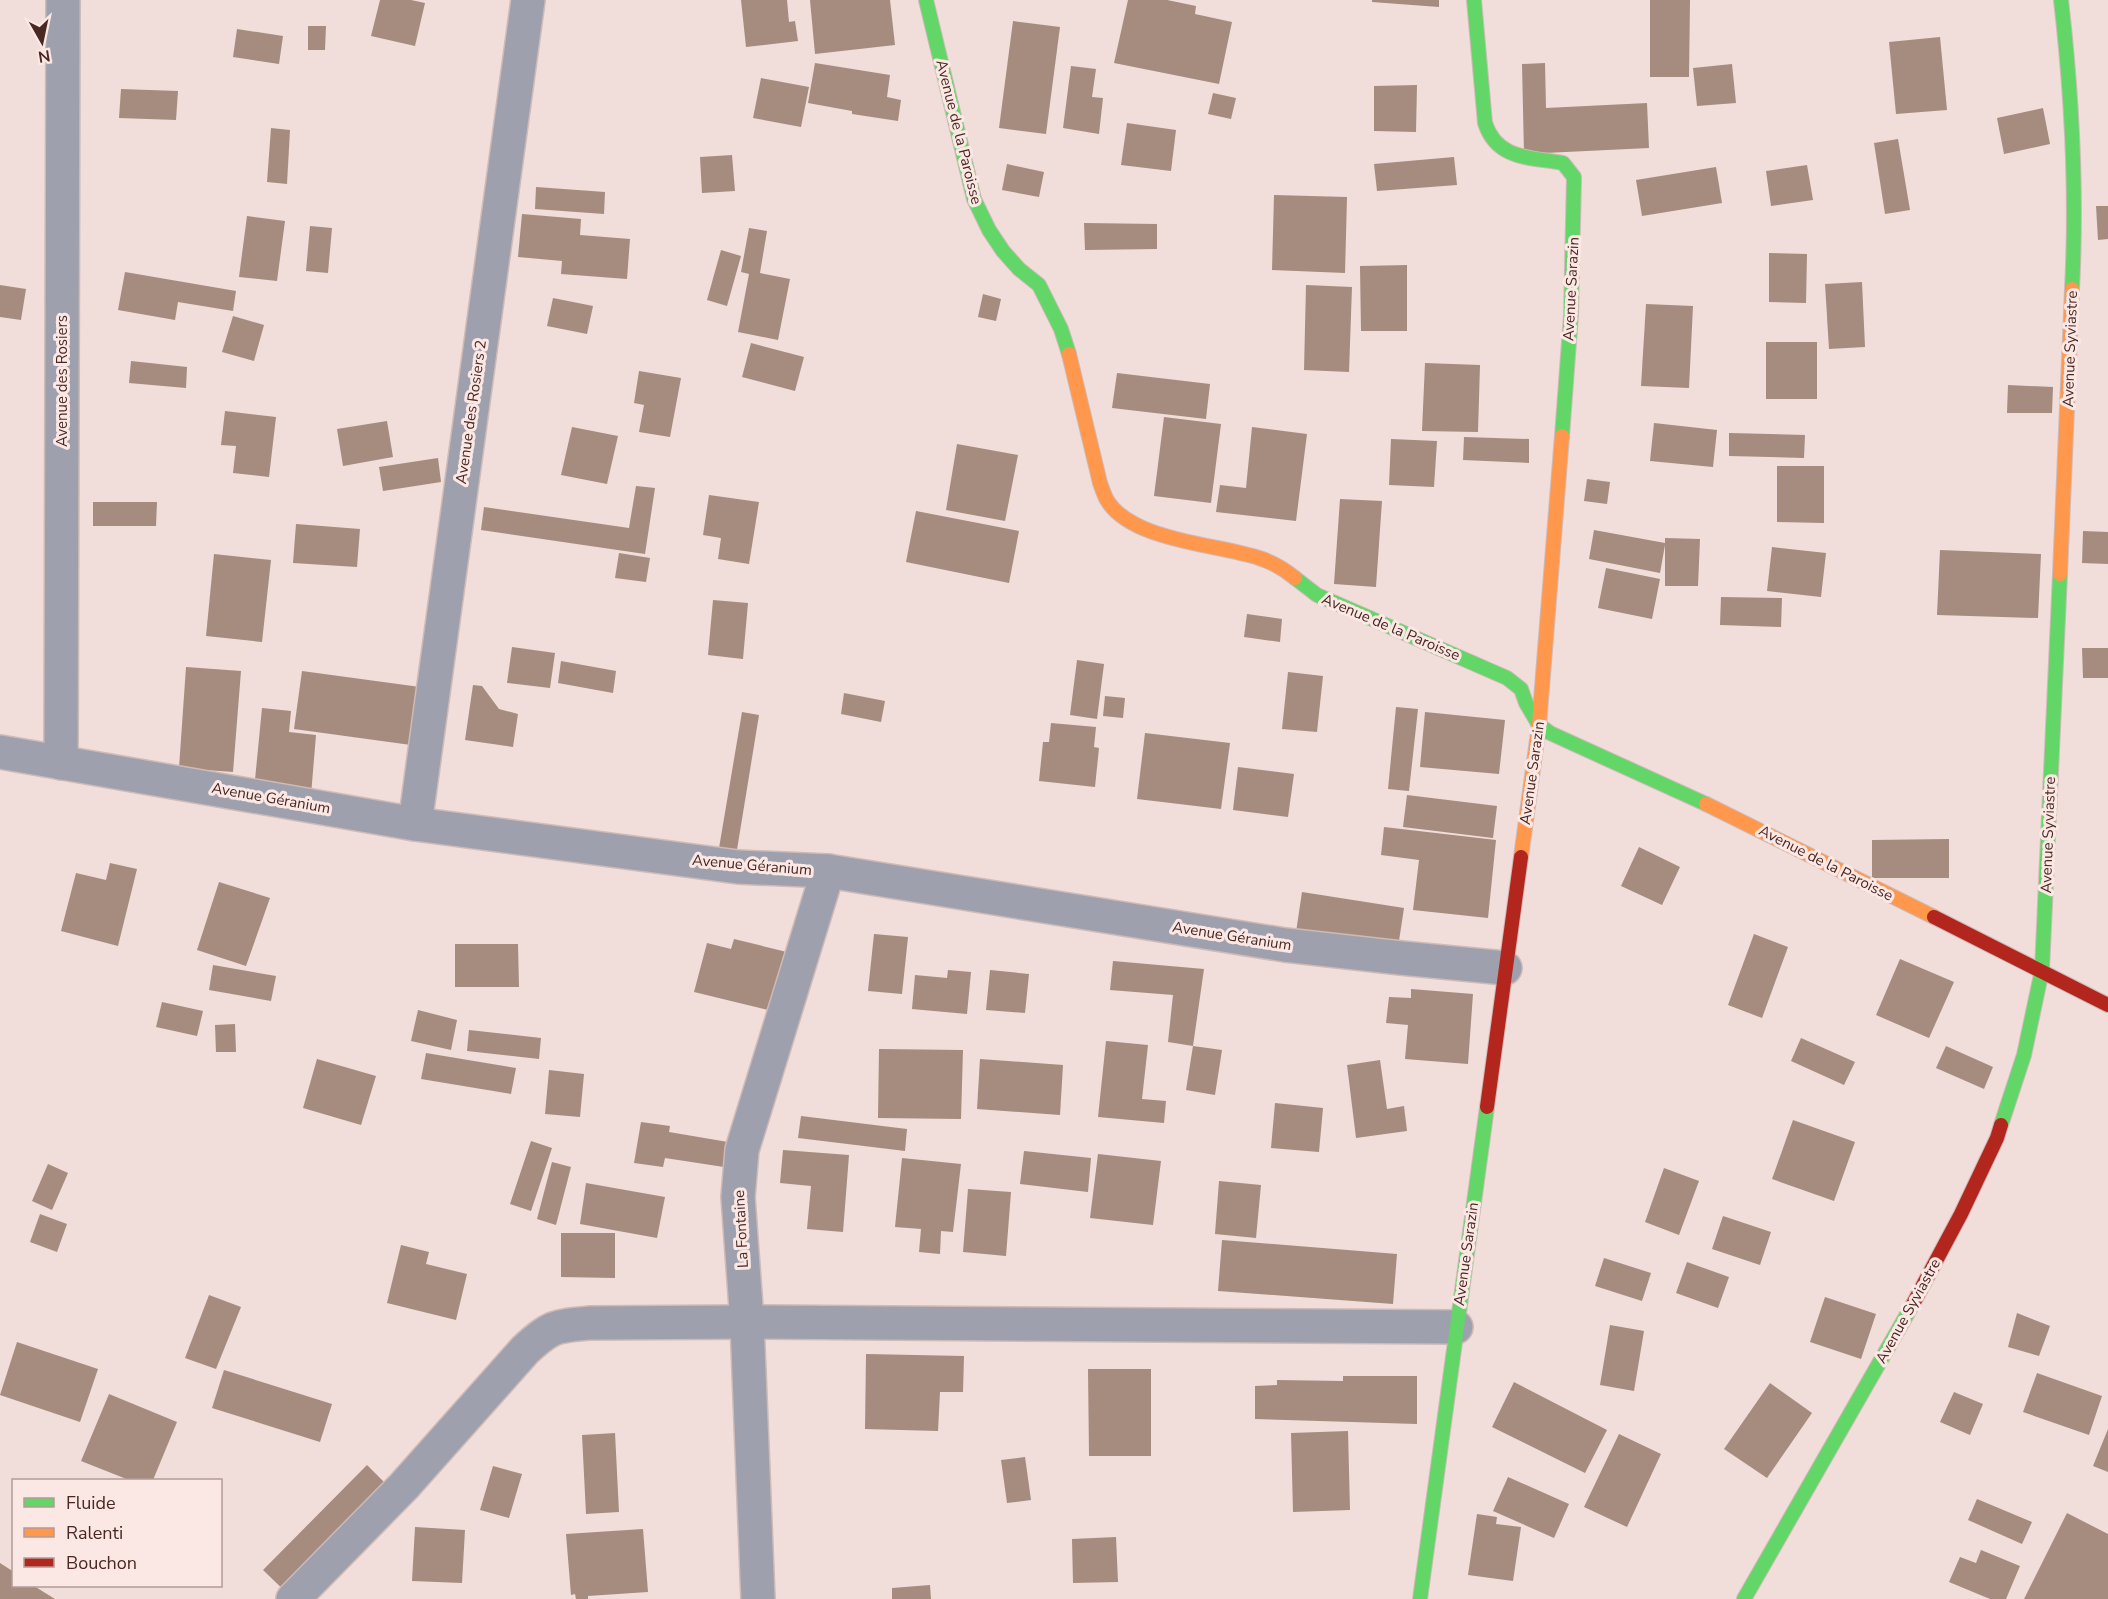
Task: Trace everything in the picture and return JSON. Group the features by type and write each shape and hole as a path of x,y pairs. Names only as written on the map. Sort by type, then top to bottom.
{"street":[{"name":"Avenue des Rosiers","path":"61,763 63,0"},
{"name":"Avenue des Rosiers 2","path":"415,824 528,0"},
{"name":"Avenue de la Paroisse","path":"926,0 975,199 989,230 1003,251 1019,269 1039,285 1061,329 1100,483 1108,501 1132,522 1151,532 1259,558 1282,568 1317,595 1507,678 1521,689 1526,703 1539,724 1550,733 1743,821 2108,1005"},
{"name":"Avenue Sarazin","path":"1420,1599 1539,724 1571,315 1575,183 1571,171 1563,163 1514,153 1502,148 1493,141 1489,134 1484,112 1474,0"},
{"name":"Avenue Syviastre","path":"1744,1599 1907,1315 1961,1214 1997,1138 2024,1054 2042,970 2074,232 2068,62 2061,0"},
{"name":"Avenue Géranium","path":"0,752 415,824 738,867 828,871 1285,945 1505,968"},
{"name":"La Fontaine","path":"758,1599 747,1322 738,1197 742,1150 828,871"},
{"path":"293,1599 404,1485 525,1350 545,1331 564,1325 747,1322 1456,1327"}],"building":[{"path":"380,0 411,0 425,3 415,46 371,36"},
{"path":"741,0 787,0 789,22 795,21 798,41 746,47"},
{"path":"810,0 890,0 895,45 815,54"},
{"path":"1128,0 1167,0 1196,6 1195,14 1232,22 1219,84 1114,63"},
{"path":"1372,0 1439,0 1439,7 1372,2"},
{"path":"1650,0 1690,0 1689,77 1650,77"},
{"path":"1013,21 1060,27 1046,134 999,128"},
{"path":"308,26 326,26 325,50 308,50"},
{"path":"237,29 283,36 279,64 233,57"},
{"path":"1940,37 1947,110 1896,114 1889,42"},
{"path":"815,63 890,75 887,97 901,100 898,121 852,114 852,111 808,103"},
{"path":"1545,63 1546,108 1647,103 1649,148 1524,154 1522,64"},
{"path":"1732,64 1736,103 1697,106 1693,68"},
{"path":"1071,66 1096,69 1092,97 1103,98 1099,134 1063,128"},
{"path":"761,78 809,87 801,127 753,118"},
{"path":"1417,85 1416,132 1374,131 1374,86"},
{"path":"121,89 178,91 176,120 119,118"},
{"path":"1213,93 1236,98 1231,119 1208,114"},
{"path":"2043,108 2050,144 2004,154 1997,118"},
{"path":"1127,123 1176,130 1171,171 1121,165"},
{"path":"271,128 290,130 287,184 267,182"},
{"path":"1898,139 1910,210 1885,214 1874,143"},
{"path":"732,155 735,191 702,193 700,157"},
{"path":"1454,157 1457,185 1377,191 1374,164"},
{"path":"1007,164 1044,172 1039,197 1002,190"},
{"path":"1807,165 1813,200 1771,206 1766,171"},
{"path":"1716,167 1722,203 1642,216 1636,180"},
{"path":"536,187 605,192 604,214 535,209"},
{"path":"1274,195 1347,197 1345,273 1272,270"},
{"path":"2096,206 2108,206 2108,239 2098,240"},
{"path":"522,214 581,219 580,235 630,239 627,279 561,274 562,261 518,257"},
{"path":"247,216 285,221 277,281 239,277"},
{"path":"1084,223 1157,224 1157,249 1085,250"},
{"path":"310,226 332,228 328,273 306,271"},
{"path":"749,228 767,231 760,273 790,279 778,340 738,332 749,274 741,272"},
{"path":"721,250 741,256 727,306 707,300"},
{"path":"1769,253 1807,254 1806,303 1769,302"},
{"path":"1407,265 1407,331 1361,331 1360,266"},
{"path":"125,272 236,291 233,311 178,302 175,320 118,310"},
{"path":"1862,282 1865,347 1829,349 1825,284"},
{"path":"0,285 26,289 21,320 0,317"},
{"path":"1306,285 1352,287 1349,372 1304,370"},
{"path":"983,294 1001,299 996,321 978,317"},
{"path":"553,298 593,306 587,334 547,326"},
{"path":"1646,304 1693,306 1689,388 1641,386"},
{"path":"233,316 264,325 254,361 222,352"},
{"path":"1766,342 1817,342 1817,399 1766,399"},
{"path":"751,343 804,357 795,391 742,377"},
{"path":"131,361 187,367 186,388 129,383"},
{"path":"1425,363 1480,365 1478,432 1422,431"},
{"path":"639,371 681,378 670,437 639,432 644,405 634,403"},
{"path":"1117,373 1210,384 1206,419 1112,408"},
{"path":"2008,385 2053,387 2052,413 2007,413"},
{"path":"225,411 276,417 269,477 233,473 236,446 221,445"},
{"path":"1164,417 1221,424 1211,503 1154,496"},
{"path":"387,421 393,457 343,466 337,429"},
{"path":"1654,423 1717,430 1713,467 1650,461"},
{"path":"572,427 618,436 607,484 561,475"},
{"path":"1252,427 1307,434 1296,521 1216,512 1220,485 1246,488"},
{"path":"1729,433 1805,435 1804,458 1729,456"},
{"path":"1464,437 1529,439 1529,463 1463,460"},
{"path":"1391,439 1437,441 1434,487 1389,485"},
{"path":"957,444 1018,455 1005,521 946,510"},
{"path":"438,458 441,482 383,491 379,467"},
{"path":"1777,466 1824,466 1824,523 1777,522"},
{"path":"1587,479 1610,482 1607,504 1584,501"},
{"path":"636,486 655,488 645,554 481,530 484,507 629,528"},
{"path":"709,495 759,502 749,564 718,559 721,538 703,535"},
{"path":"1340,499 1382,501 1376,587 1334,584"},
{"path":"93,502 157,502 156,526 93,526"},
{"path":"916,511 1019,531 1009,583 906,562"},
{"path":"296,524 360,529 357,567 293,563"},
{"path":"1594,530 1665,543 1665,538 1700,539 1698,586 1665,586 1665,545 1660,573 1589,559"},
{"path":"2083,531 2108,532 2108,564 2082,563"},
{"path":"1772,547 1826,553 1821,597 1767,591"},
{"path":"1940,550 2041,554 2038,618 1937,615"},
{"path":"619,553 650,558 646,582 615,578"},
{"path":"214,554 271,560 262,642 206,636"},
{"path":"1606,568 1660,579 1652,619 1598,608"},
{"path":"1721,597 1782,598 1781,627 1720,625"},
{"path":"713,600 748,603 743,659 708,655"},
{"path":"1247,614 1282,619 1280,642 1244,637"},
{"path":"512,647 555,653 550,688 507,683"},
{"path":"2082,648 2108,648 2108,678 2083,678"},
{"path":"1077,660 1104,664 1097,719 1070,715"},
{"path":"561,661 616,671 613,693 558,683"},
{"path":"186,667 241,671 233,772 179,768"},
{"path":"302,671 420,687 411,745 294,729"},
{"path":"1288,672 1323,676 1317,732 1282,729"},
{"path":"473,685 482,686 499,709 518,714 513,747 465,740"},
{"path":"844,693 885,701 881,722 841,714"},
{"path":"1105,696 1125,698 1123,718 1103,716"},
{"path":"1396,707 1418,709 1409,791 1388,789"},
{"path":"262,708 291,711 289,732 316,735 311,795 254,790"},
{"path":"742,712 759,715 735,862 717,860"},
{"path":"1425,712 1505,720 1499,774 1420,767"},
{"path":"1051,723 1096,727 1094,747 1099,748 1095,787 1039,781 1043,742 1049,742"},
{"path":"1145,733 1230,743 1221,809 1137,799"},
{"path":"1238,767 1294,774 1288,817 1233,810"},
{"path":"1407,795 1497,806 1493,838 1403,827"},
{"path":"1384,827 1496,840 1488,918 1413,910 1419,860 1381,855"},
{"path":"1949,839 1949,878 1872,878 1872,840"},
{"path":"1639,847 1680,867 1662,905 1621,886"},
{"path":"110,863 137,869 118,946 61,931 76,873 106,880"},
{"path":"219,882 270,898 246,966 197,950"},
{"path":"1302,892 1404,908 1397,954 1295,939"},
{"path":"874,934 908,937 902,994 868,991"},
{"path":"1754,934 1788,947 1762,1018 1728,1005"},
{"path":"734,939 791,953 776,1012 694,992 707,943 731,949"},
{"path":"455,944 518,944 519,987 455,987"},
{"path":"1900,959 1954,982 1929,1038 1876,1015"},
{"path":"1113,961 1204,969 1193,1046 1168,1042 1173,995 1110,990"},
{"path":"213,965 276,976 271,1001 209,990"},
{"path":"948,970 971,972 967,1014 912,1009 915,975 947,978"},
{"path":"990,970 1029,974 1025,1013 986,1010"},
{"path":"1411,989 1473,994 1468,1064 1405,1059 1408,1025 1386,1023 1389,997 1411,998"},
{"path":"162,1002 203,1011 197,1036 156,1027"},
{"path":"418,1010 457,1020 451,1050 411,1041"},
{"path":"235,1024 236,1052 216,1052 215,1025"},
{"path":"469,1030 541,1038 539,1059 467,1051"},
{"path":"1801,1038 1855,1062 1844,1085 1791,1061"},
{"path":"1106,1041 1148,1045 1142,1099 1166,1101 1164,1123 1098,1117"},
{"path":"1193,1046 1222,1050 1215,1095 1186,1090"},
{"path":"1946,1046 1993,1067 1984,1089 1936,1068"},
{"path":"879,1049 963,1050 961,1119 878,1118"},
{"path":"426,1053 516,1068 511,1094 421,1079"},
{"path":"317,1059 376,1076 361,1125 303,1108"},
{"path":"980,1059 1063,1065 1060,1115 977,1109"},
{"path":"1380,1060 1387,1109 1404,1106 1407,1131 1356,1138 1347,1065"},
{"path":"549,1070 584,1074 580,1117 545,1114"},
{"path":"1275,1103 1323,1108 1319,1152 1271,1148"},
{"path":"801,1116 907,1129 905,1151 798,1138"},
{"path":"1793,1120 1855,1142 1834,1201 1772,1179"},
{"path":"641,1122 670,1126 669,1132 728,1142 724,1167 665,1158 663,1167 634,1163"},
{"path":"531,1141 552,1148 531,1211 510,1204"},
{"path":"783,1150 849,1155 843,1232 807,1229 811,1186 780,1183"},
{"path":"1024,1151 1091,1158 1088,1192 1020,1184"},
{"path":"1098,1154 1161,1161 1153,1225 1090,1218"},
{"path":"902,1158 961,1164 953,1232 941,1231 940,1254 919,1252 921,1229 895,1227"},
{"path":"552,1162 571,1167 556,1225 537,1219"},
{"path":"48,1164 68,1173 52,1210 32,1201"},
{"path":"1664,1168 1699,1181 1679,1235 1645,1222"},
{"path":"1219,1181 1261,1185 1256,1238 1215,1234"},
{"path":"586,1183 665,1197 657,1238 580,1224"},
{"path":"968,1189 1011,1192 1006,1256 963,1252"},
{"path":"40,1214 67,1224 57,1252 30,1242"},
{"path":"1723,1216 1771,1232 1760,1265 1712,1249"},
{"path":"561,1233 615,1233 615,1278 561,1277"},
{"path":"1222,1240 1397,1254 1393,1304 1218,1291"},
{"path":"401,1245 429,1252 426,1264 467,1274 456,1320 387,1303"},
{"path":"1604,1258 1651,1273 1642,1301 1595,1286"},
{"path":"1687,1262 1729,1277 1718,1308 1676,1293"},
{"path":"209,1295 241,1307 216,1369 185,1358"},
{"path":"1825,1297 1876,1314 1861,1359 1810,1342"},
{"path":"2017,1313 2050,1326 2039,1356 2008,1347"},
{"path":"1610,1325 1644,1331 1634,1391 1600,1385"},
{"path":"17,1342 98,1369 80,1422 0,1395"},
{"path":"866,1354 964,1356 963,1392 940,1392 938,1431 865,1429"},
{"path":"1088,1369 1151,1369 1151,1456 1089,1456"},
{"path":"224,1370 332,1404 320,1442 212,1408"},
{"path":"2037,1373 2102,1396 2089,1435 2023,1412"},
{"path":"1343,1376 1417,1376 1417,1424 1255,1419 1255,1386 1277,1385 1277,1380 1343,1381"},
{"path":"1514,1382 1607,1430 1585,1473 1492,1427"},
{"path":"1770,1383 1812,1413 1767,1478 1724,1449"},
{"path":"1954,1392 1983,1404 1970,1435 1940,1422"},
{"path":"109,1394 177,1422 153,1479 126,1479 81,1461"},
{"path":"2108,1429 2108,1472 2093,1466"},
{"path":"1348,1431 1350,1510 1293,1512 1291,1433"},
{"path":"615,1433 619,1512 586,1514 582,1435"},
{"path":"1619,1434 1661,1454 1627,1527 1584,1507"},
{"path":"1025,1457 1031,1500 1007,1503 1001,1460"},
{"path":"367,1465 395,1493 292,1598 263,1570"},
{"path":"493,1466 522,1474 509,1518 480,1510"},
{"path":"1508,1477 1569,1504 1554,1538 1493,1511"},
{"path":"1977,1499 2032,1522 2022,1544 1968,1520"},
{"path":"2067,1513 2108,1534 2108,1599 2024,1599"},
{"path":"1477,1514 1497,1517 1496,1524 1521,1527 1513,1581 1468,1575"},
{"path":"415,1527 465,1530 462,1583 412,1581"},
{"path":"643,1529 648,1592 588,1596 588,1599 576,1599 575,1594 571,1595 566,1534"},
{"path":"1116,1537 1118,1582 1073,1583 1072,1539"},
{"path":"1981,1550 2020,1566 2006,1599 1990,1599 1949,1582 1960,1557 1976,1563"},
{"path":"0,1563 12,1571 12,1587 36,1587 55,1599 0,1599"},
{"path":"930,1585 931,1599 892,1599 892,1588"}],"traffic: fast":[{"path":"926,0 974,199 989,230 1003,251 1019,269 1039,285 1061,329 1069,354"},
{"path":"1474,0 1485,123 1490,135 1498,144 1516,155 1563,163 1574,177 1571,315 1562,436"},
{"path":"2061,0 2072,144 2074,217 2072,289"},
{"path":"2001,1125 2024,1055 2042,970 2060,574"},
{"path":"1295,578 1317,595 1507,678 1521,689 1539,725 1550,733 1706,804"},
{"path":"1420,1599 1487,1107"},
{"path":"1744,1599 1913,1304"}],"traffic: slow":[{"path":"2060,574 2072,289"},
{"path":"1069,354 1100,483 1107,500 1119,514 1155,533 1264,560 1278,566 1295,578"},
{"path":"1521,857 1539,725 1562,436"},
{"path":"1706,804 1934,917"}],"traffic: jam":[{"path":"1487,1107 1521,857"},
{"path":"1934,917 2108,1005"},
{"path":"1913,1304 1961,1214 2001,1125"}]}
